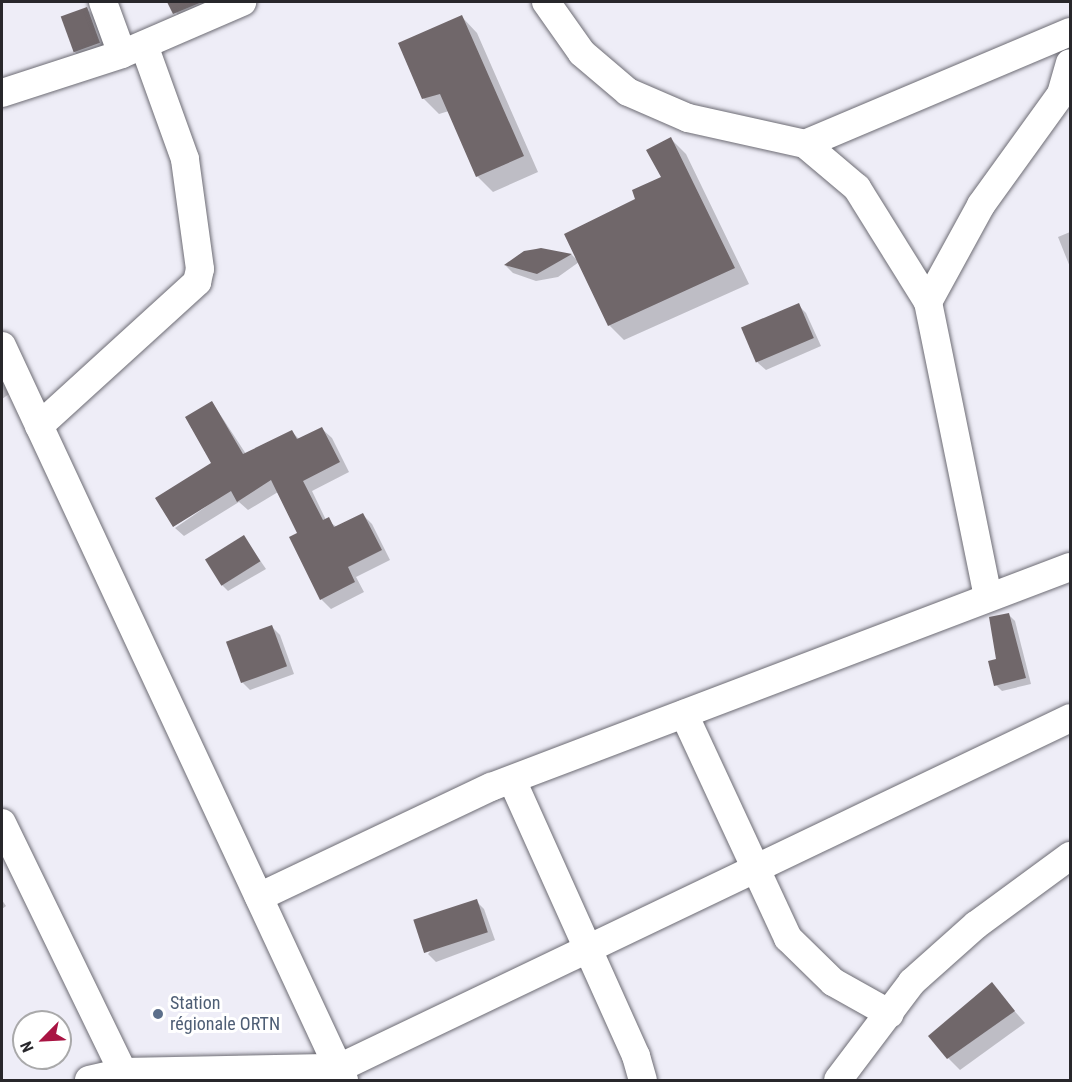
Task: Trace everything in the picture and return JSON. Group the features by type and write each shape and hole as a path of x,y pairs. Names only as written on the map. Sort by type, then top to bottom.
{"street":[{"path":"39,426 197,282 200,269 185,159 133,49 103,2"},
{"path":"2,93 133,49 242,2"},
{"path":"546,2 582,53 628,92 688,118 805,144 857,188 928,302 988,597"},
{"path":"805,144 1071,32"},
{"path":"928,302 981,205 1060,94 1071,63"},
{"path":"2,346 341,1074"},
{"path":"259,897 512,780 1071,567"},
{"path":"684,714 788,938 833,982 890,1014"},
{"path":"89,1080 123,1072 341,1074 588,948 1071,718"},
{"path":"512,780 636,1056 643,1080"},
{"path":"2,823 123,1072"},
{"path":"838,1080 912,982 976,926 1070,861"}],"building":[{"path":"167,2 202,2 173,14"},
{"path":"87,7 100,43 74,52 61,17"},
{"path":"462,15 524,156 476,177 440,94 422,99 398,43"},
{"path":"671,137 735,268 608,326 564,234 635,199 632,190 661,177 646,150"},
{"path":"541,248 572,254 537,274 504,265 524,251"},
{"path":"799,303 814,338 756,363 741,328"},
{"path":"212,401 243,454 292,430 297,439 322,427 340,462 303,481 323,520 329,517 334,527 363,513 382,550 348,567 355,582 320,600 289,537 297,533 271,480 237,502 231,491 173,527 155,498 211,463 185,417"},
{"path":"244,535 260,561 221,586 205,559"},
{"path":"1009,613 1026,678 994,686 988,661 996,659 989,617"},
{"path":"272,625 287,666 241,683 226,642"},
{"path":"477,899 488,932 424,953 413,920"},
{"path":"992,982 1015,1011 947,1059 928,1036"}],"place":[{"name":"Station régionale ORTN","path":"158,1014"}]}
